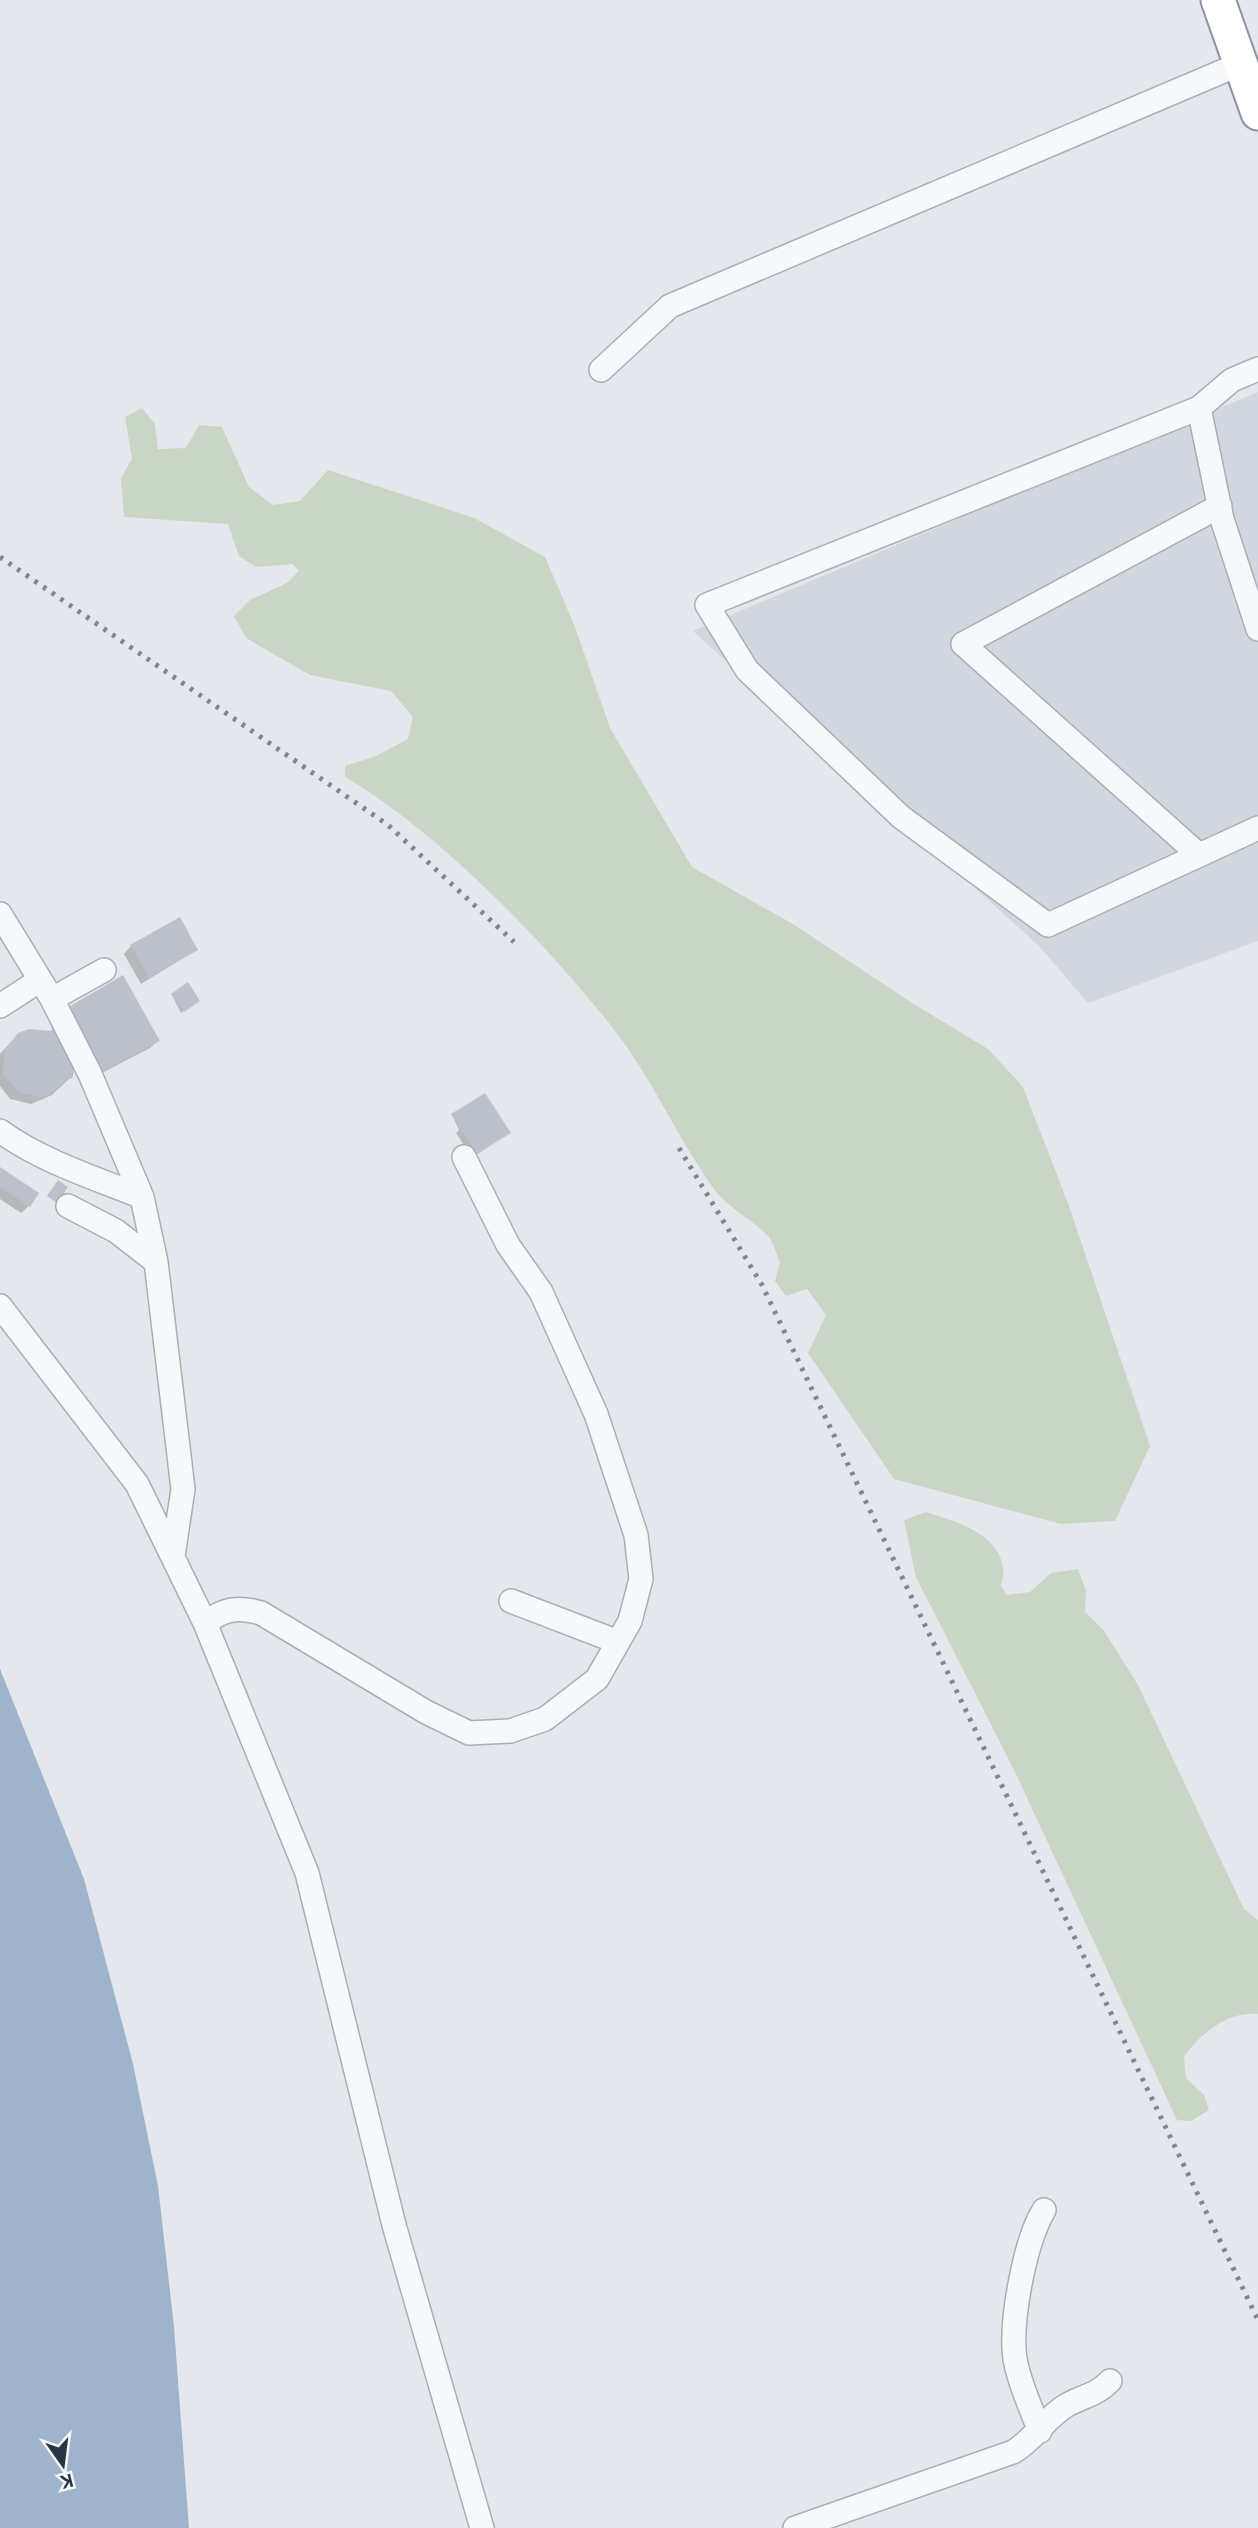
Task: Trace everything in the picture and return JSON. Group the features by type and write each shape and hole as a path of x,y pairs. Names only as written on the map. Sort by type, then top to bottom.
{"highway":[{"path":"1218,0 1258,113"}],"street":[{"path":"601,370 670,306 1240,64"},
{"path":"1258,369 1231,380 1199,408 707,605 747,670 901,817 1048,925 1258,828"},
{"path":"1199,408 1220,506 1258,629"},
{"path":"1199,855 963,644 1220,506"},
{"path":"0,914 52,999 90,1074 142,1197 156,1262 183,1489 173,1556"},
{"path":"52,999 104,970"},
{"path":"0,1006 40,980"},
{"path":"0,1131 44,1156 142,1197"},
{"path":"205,1623 220,1612 241,1607 261,1613 426,1712 468,1733 510,1731 545,1719 597,1679 618,1642 629,1620 641,1579 636,1535 596,1414 550,1309 508,1245 464,1157"},
{"path":"68,1206 116,1231 156,1262"},
{"path":"0,1306 137,1484 205,1623 307,1874 394,2225 482,2528"},
{"path":"510,1601 618,1642"},
{"path":"1040,2431 1016,2362 1014,2344 1017,2311 1034,2225 1044,2210"},
{"path":"795,2528 1013,2452 1028,2444 1066,2406 1101,2391 1110,2381"}],"shaded area":[{"path":"1258,392 1258,941 1088,1003 1039,946 693,631"}],"green space":[{"path":"142,408 155,424 158,449 186,448 199,425 222,427 249,487 273,505 300,501 328,470 474,518 545,557 575,627 610,728 692,867 793,924 909,1001 988,1049 1023,1087 1069,1206 1150,1446 1115,1521 1061,1524 894,1479 808,1353 826,1315 807,1289 786,1296 775,1281 780,1262 771,1240 714,1189 615,1031 558,963 490,892 417,828 345,777 345,766 376,756 408,739 413,717 391,691 310,675 246,638 234,616 250,600 287,583 299,571 293,564 256,567 239,556 228,524 124,517 121,478 132,459 125,417"},
{"path":"926,1512 969,1528 992,1545 1000,1556 1003,1570 1001,1586 1007,1595 1030,1592 1051,1573 1078,1569 1086,1591 1085,1612 1104,1631 1138,1685 1244,1909 1258,1920 1258,2014 1236,2016 1216,2025 1184,2056 1186,2078 1204,2095 1209,2110 1191,2121 1177,2120 1014,1770 916,1577 904,1520"}],"water":[{"path":"0,1669 84,1879 133,2064 158,2186 174,2327 189,2528 0,2528"}],"building":[{"path":"180,917 198,950 149,978 130,945"},
{"path":"123,975 160,1041 100,1072 67,1008"},
{"path":"188,982 200,1001 184,1012 171,994"},
{"path":"53,1027 62,1034 71,1056 74,1071 72,1079 68,1078 51,1094 40,1097 18,1092 3,1074 4,1051 18,1033 29,1029 51,1031"},
{"path":"485,1093 511,1133 477,1154 451,1114"},
{"path":"0,1167 39,1193 30,1207 0,1187"},
{"path":"58,1180 68,1187 57,1203 47,1196"}],"railway":[{"path":"0,557 388,825 514,942"},
{"path":"679,1148 762,1285 1258,2320"}]}
